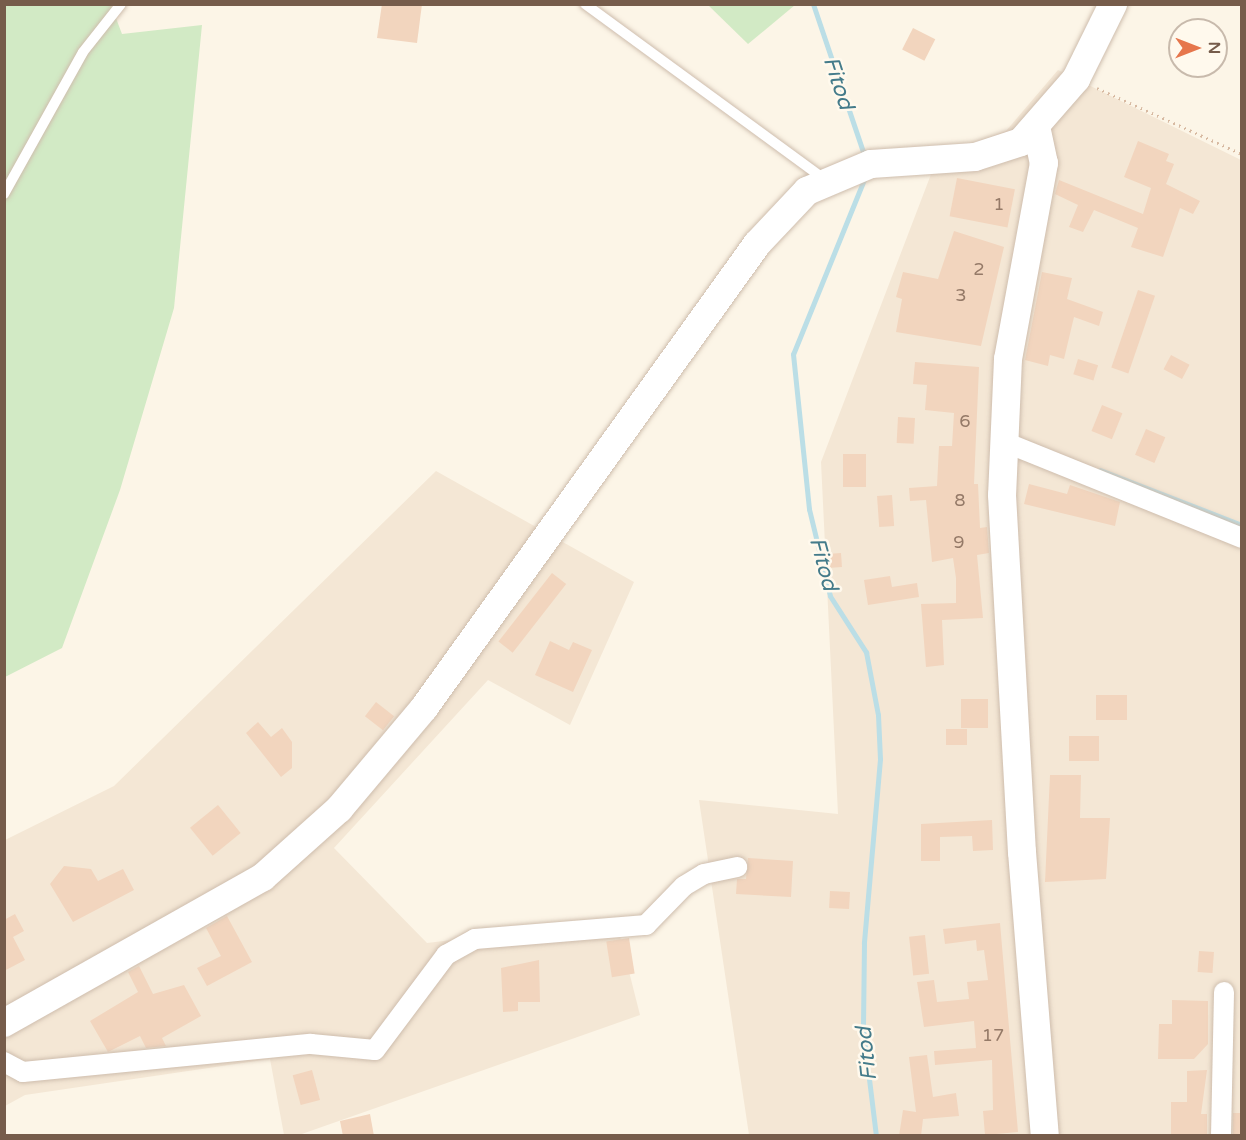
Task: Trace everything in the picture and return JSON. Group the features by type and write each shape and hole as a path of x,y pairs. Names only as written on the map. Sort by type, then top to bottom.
{"main road":[{"path":"4,1023 263,876 339,809 424,708 757,244 783,213 825,180 866,165 984,155 1021,142 1037,130 1076,79 1113,4"},
{"path":"1037,130 1044,163 1008,359 1002,441 1022,852 1046,1136"}],"street":[{"path":"1002,441 1242,538"},
{"path":"4,1062 23,1072 311,1044 375,1050 446,955 476,939 646,925 684,886 704,874 737,867"},
{"path":"1221,1136 1224,992"}],"lane":[{"path":"4,194 82,52 121,4"},
{"path":"585,4 825,180"}],"path":[{"path":"1076,79 1242,154"}],"shaded area":[{"path":"1058,70 1241,160 1241,1135 749,1135 699,800 838,814 821,462 938,156 1006,131"},
{"path":"436,471 634,582 570,725 488,680 334,848 427,943 616,920 640,1015 299,1135 284,1135 270,1059 25,1095 5,1106 5,840 114,786"}],"green space":[{"path":"5,5 111,5 122,34 202,25 174,308 120,490 62,648 5,677"},
{"path":"708,5 795,5 748,44"}],"building":[{"path":"382,4 422,4 417,43 377,38"},
{"path":"913,28 935,39 924,61 902,49"},
{"path":"1138,141 1169,154 1166,161 1174,164 1166,184 1200,201 1193,214 1180,208 1163,257 1131,247 1138,228 1094,210 1083,232 1069,227 1078,205 1055,194 1059,180 1143,214 1151,188 1124,177"},
{"path":"957,178 1015,189 1007,228 950,216"},
{"path":"954,231 1004,247 981,346 896,332 902,299 896,297 903,272 938,279"},
{"path":"1042,272 1072,278 1067,299 1103,312 1099,326 1074,317 1064,359 1050,355 1048,366 1025,360"},
{"path":"1138,290 1155,296 1128,373 1111,368"},
{"path":"1171,355 1190,365 1182,379 1163,369"},
{"path":"1078,359 1098,365 1093,380 1073,374"},
{"path":"915,362 979,367 974,484 978,484 980,528 987,527 989,553 977,555 983,618 942,620 944,665 926,667 921,604 956,603 956,578 953,558 932,562 926,500 910,501 909,488 937,486 939,446 952,446 954,413 925,410 927,385 913,384"},
{"path":"1102,405 1122,413 1112,439 1092,431"},
{"path":"898,417 915,418 914,444 897,443"},
{"path":"1146,429 1165,437 1154,463 1135,455"},
{"path":"843,454 866,454 866,487 843,487"},
{"path":"1029,484 1067,494 1070,485 1120,502 1115,526 1024,504"},
{"path":"892,495 894,526 879,527 877,496"},
{"path":"841,553 842,567 824,568 823,554"},
{"path":"552,573 566,584 513,653 498,642"},
{"path":"890,576 892,587 917,583 919,597 868,605 864,580"},
{"path":"550,641 569,650 573,642 592,650 573,692 535,675"},
{"path":"1096,695 1127,695 1127,720 1096,720"},
{"path":"961,699 988,699 988,728 961,728"},
{"path":"376,702 394,716 383,730 365,716"},
{"path":"258,722 271,737 282,728 292,742 292,768 281,777 246,733"},
{"path":"946,729 967,729 967,745 946,745"},
{"path":"1069,736 1099,736 1099,761 1069,761"},
{"path":"1050,775 1081,775 1080,818 1110,818 1106,879 1045,882"},
{"path":"218,805 241,833 213,856 190,828"},
{"path":"992,820 993,850 973,851 972,836 940,837 940,861 921,861 921,824"},
{"path":"748,858 793,861 791,897 736,894 737,879 746,879"},
{"path":"64,866 91,869 98,881 123,869 134,890 73,922 50,884"},
{"path":"830,891 850,892 849,909 829,908"},
{"path":"15,914 24,931 13,937 25,960 4,971 4,920"},
{"path":"227,916 252,962 207,986 197,968 221,956 206,928"},
{"path":"1000,923 1018,1132 985,1135 983,1111 993,1110 992,1060 935,1065 934,1051 976,1048 974,1021 924,1027 917,982 934,980 937,1002 969,999 967,982 988,980 984,950 977,951 976,940 945,944 943,929"},
{"path":"925,935 929,974 913,975 909,937"},
{"path":"629,938 635,974 612,977 606,942"},
{"path":"1199,951 1214,952 1212,973 1198,972"},
{"path":"539,960 540,1002 518,1002 518,1011 503,1012 501,968"},
{"path":"139,966 153,994 184,985 201,1016 162,1038 166,1046 146,1048 140,1036 108,1052 90,1021 138,992 128,972"},
{"path":"1172,1000 1208,1001 1208,1044 1194,1059 1158,1059 1159,1024 1172,1024"},
{"path":"927,1055 933,1097 956,1093 959,1116 923,1119 921,1136 899,1136 903,1110 916,1112 909,1057"},
{"path":"312,1070 320,1100 301,1105 293,1075"},
{"path":"1207,1070 1201,1114 1207,1114 1207,1136 1171,1136 1171,1102 1187,1102 1187,1071"},
{"path":"1233,1113 1242,1113 1242,1136 1233,1136"},
{"path":"370,1114 374,1136 343,1136 340,1121"}],"waterway":[{"name":"Fitod","path":"813,4 865,158"},
{"name":"Fitod","path":"865,177 793,354 809,509 830,596 866,652 878,715 880,759 864,943 863,1030 876,1136"},
{"path":"1100,470 1242,525"}]}
